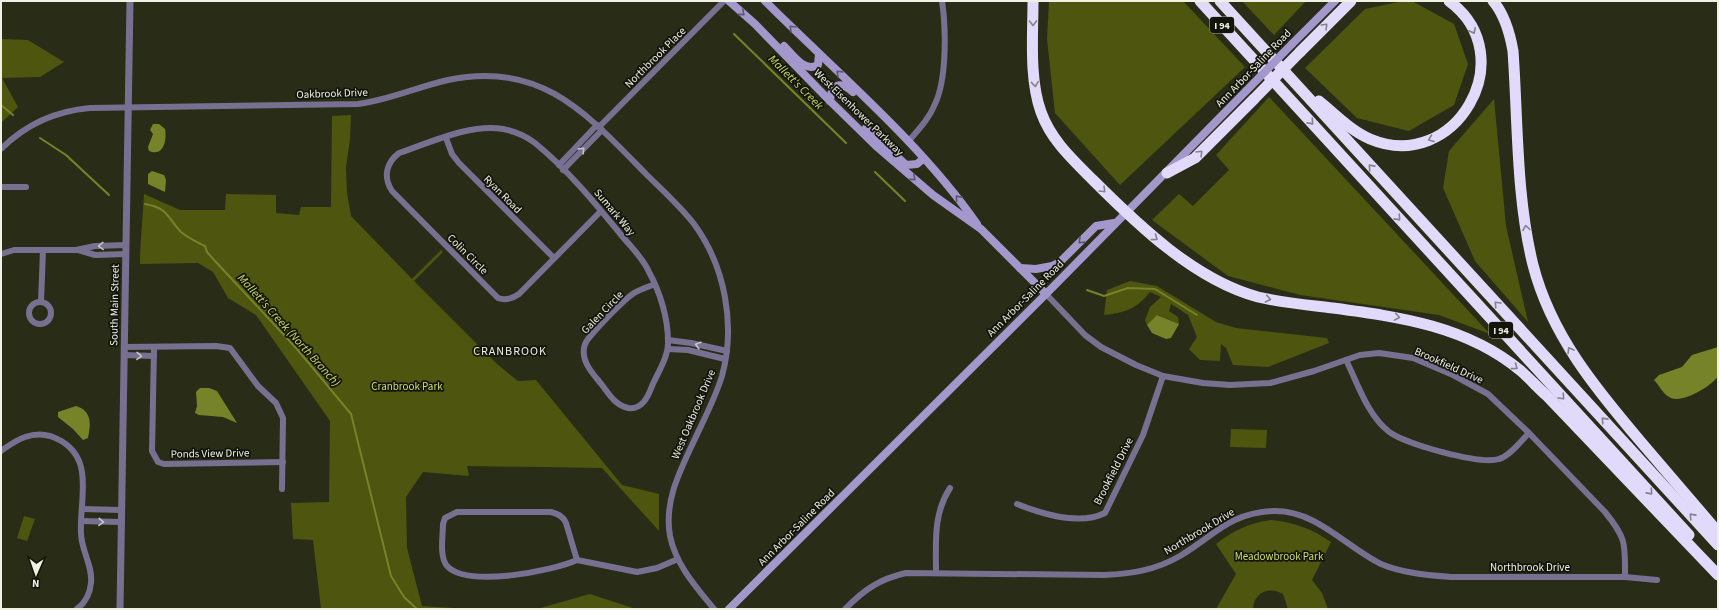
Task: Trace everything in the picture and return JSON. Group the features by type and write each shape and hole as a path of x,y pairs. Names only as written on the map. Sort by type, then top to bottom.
{"highway":[{"path":"1033,1 1035,90 1045,124 1062,149 1125,213 1202,273 1235,290 1273,300 1395,316 1419,321 1462,335 1486,347 1521,371 1547,396 1718,575"},
{"name":"I 94","path":"1200,1 1718,567"},
{"name":"I 94","path":"1220,1 1718,545"},
{"path":"1167,173 1195,158 1250,95 1296,48 1351,1"},
{"path":"1296,84 1349,126 1371,139 1388,144 1405,145 1432,139 1457,122 1473,101 1479,85 1481,70 1480,50 1475,34 1466,18 1449,1"},
{"path":"1493,1 1504,20 1513,51 1524,211 1528,238 1534,266 1554,320 1566,343 1591,383 1718,532"}],"main road":[{"name":"West Eisenhower Parkway","path":"729,1 755,24 876,146 933,195 981,229 1046,294"},
{"name":"West Eisenhower Parkway","path":"765,1 908,142 963,203 981,229"},
{"name":"Ann Arbor-Saline Road","path":"1296,48 1334,1"},
{"path":"755,24 767,30 804,67 818,65 819,54"},
{"path":"830,101 830,92 833,87 839,85 844,86 850,90 887,127 895,129"},
{"path":"846,115 855,118 906,165 917,164 923,158"},
{"name":"Ann Arbor-Saline Road","path":"729,609 1046,294 1125,213 1167,173"},
{"path":"1020,268 1036,269 1060,262 1096,226 1114,224"}],"street":[{"name":"South Main Street","path":"120,609 120,522 130,1"},
{"name":"Northbrook Place","path":"561,167 724,1"},
{"path":"908,142 932,112 941,87 944,37 942,1"},
{"name":"Oakbrook Drive","path":"1,149 24,130 37,122 60,113 86,108 358,104 386,99 453,79 475,76 495,76 519,79 553,92 576,107 600,128 675,203"},
{"name":"Sumark Way","path":"446,138 482,128 503,129 515,132 534,143 561,167 601,211 645,264 655,284 661,303 668,340"},
{"name":"Colin Circle","path":"446,138 399,153 392,158 386,174 388,185 392,191 498,298 507,300 513,298 601,211"},
{"name":"Ryan Road","path":"446,138 452,154 458,163 554,258"},
{"path":"1,187 26,187"},
{"name":"West Oakbrook Drive","path":"675,203 695,226 705,241 717,270 727,310 727,351 716,393 672,492 669,524 670,536 678,559 695,586 714,609"},
{"path":"1,254 14,250 76,250 95,246 126,245"},
{"path":"41,302 42,250"},
{"path":"76,250 95,255 126,254"},
{"name":"Galen Circle","path":"655,284 640,290 628,298 588,339 584,349 584,355 588,366 614,401 619,405 632,408 643,403 648,398 668,348 668,340"},
{"name":"Brookfield Drive","path":"1046,294 1085,336 1101,347 1136,365 1163,376 1203,383 1254,385 1291,378 1360,355 1378,353 1413,358 1453,375 1488,394 1529,433 1617,527 1624,539 1625,577"},
{"path":"668,340 691,343 727,351"},
{"path":"124,347 154,348 216,346 230,348 249,375 276,403 280,410 283,425 282,489"},
{"name":"Ponds View Drive","path":"154,348 152,451 158,462 164,464 283,462"},
{"path":"668,348 688,350 725,359"},
{"path":"124,355 154,356"},
{"path":"1346,360 1366,403 1388,431 1407,440 1442,452 1470,459 1486,461 1500,459 1529,433"},
{"name":"Brookfield Drive","path":"1017,504 1056,518 1089,517 1105,513 1143,435 1163,376"},
{"path":"1,451 18,440 35,435 52,436 66,444 75,454 80,464 82,473 82,544 92,576 89,593 77,609"},
{"path":"936,572 936,526 940,508 950,488"},
{"path":"82,509 121,510"},
{"name":"Northbrook Drive","path":"845,609 863,591 892,576 906,573 936,572 1104,575 1143,572 1179,557 1234,519 1251,513 1280,511 1307,518 1381,564 1405,571 1450,577 1625,577 1657,580"},
{"path":"577,560 566,523 562,516 551,512 457,512 445,518 443,524 443,558 452,570 465,574 493,576 530,574 577,560 637,572 657,568 678,559"},
{"path":"81,521 120,522"}],"green space":[{"path":"1049,1 1183,1 1245,67 1120,185 1055,113 1047,39"},
{"path":"1242,1 1306,1 1274,35"},
{"path":"1403,1 1412,1 1454,24 1468,64 1454,105 1409,131 1357,118 1305,68 1365,9"},
{"path":"1,39 28,40 64,62 40,77 2,78 18,107 1,123"},
{"path":"1269,97 1490,334 1439,315 1300,295 1228,276 1152,220 1179,194 1193,206 1229,170 1216,155"},
{"path":"1494,99 1506,226 1528,322 1475,261 1443,188 1449,151"},
{"name":"Cranbrook Park","path":"351,115 350,139 346,168 347,193 351,216 412,279 441,250 443,252 414,281 497,364 518,381 536,380 622,485 659,494 659,531 602,468 467,466 469,476 423,472 406,497 407,548 422,606 470,609 321,609 313,540 293,539 291,503 329,502 330,421 256,315 228,298 213,272 198,263 140,264 141,237 144,194 180,210 225,210 226,194 276,195 276,213 299,215 301,207 331,207 332,116"},
{"path":"1130,281 1157,286 1216,322 1236,328 1327,338 1329,343 1268,367 1233,365 1226,348 1221,344 1220,361 1200,360 1189,349 1197,337 1188,315 1171,304 1169,311 1178,317 1179,324 1158,315 1147,325 1145,320 1150,307 1161,297 1150,292 1145,298 1130,309 1104,315 1107,290"},
{"path":"1231,429 1267,430 1266,448 1230,447"},
{"path":"24,516 35,519 27,541 17,538"},
{"name":"Meadowbrook Park","path":"1271,520 1287,522 1302,527 1317,533 1331,542 1312,580 1322,593 1328,609 1288,609 1283,594 1268,591 1263,592 1256,598 1253,609 1216,609 1236,574 1216,544 1242,528"},
{"path":"590,594 636,609 537,609"}],"shaded area":[{"path":"153,124 159,124 165,129 166,133 165,142 161,150 158,152 149,151 148,147 153,134 150,130"},
{"path":"152,171 164,175 166,180 165,192 148,184 148,174"},
{"path":"1157,315 1179,324 1171,338 1166,339 1152,333 1147,325"},
{"path":"1718,347 1718,376 1710,385 1696,393 1688,397 1674,399 1665,394 1654,380 1659,375 1682,367 1692,355"},
{"path":"200,388 209,388 217,391 237,423 223,417 199,415 195,413 197,406 196,392"},
{"path":"76,406 85,411 88,415 90,423 88,438 83,440 73,429 58,417 58,412"}],"waterway":[{"name":"Mallett's Creek","path":"734,34 846,143"},
{"name":"Mallett's Creek (North Branch)","path":"1,105 13,115"},
{"name":"Mallett's Creek (North Branch)","path":"40,138 66,155 109,195"},
{"name":"Mallett's Creek","path":"875,172 905,201"},
{"name":"Mallett's Creek (North Branch)","path":"145,204 159,208 167,214 181,232 205,246 207,252 297,349 351,414 391,576 404,597 417,609"},
{"name":"Mallett's Creek","path":"1087,290 1104,296 1128,288 1155,289 1197,315"}],"district":[{"name":"CRANBROOK","path":"510,351"}]}
